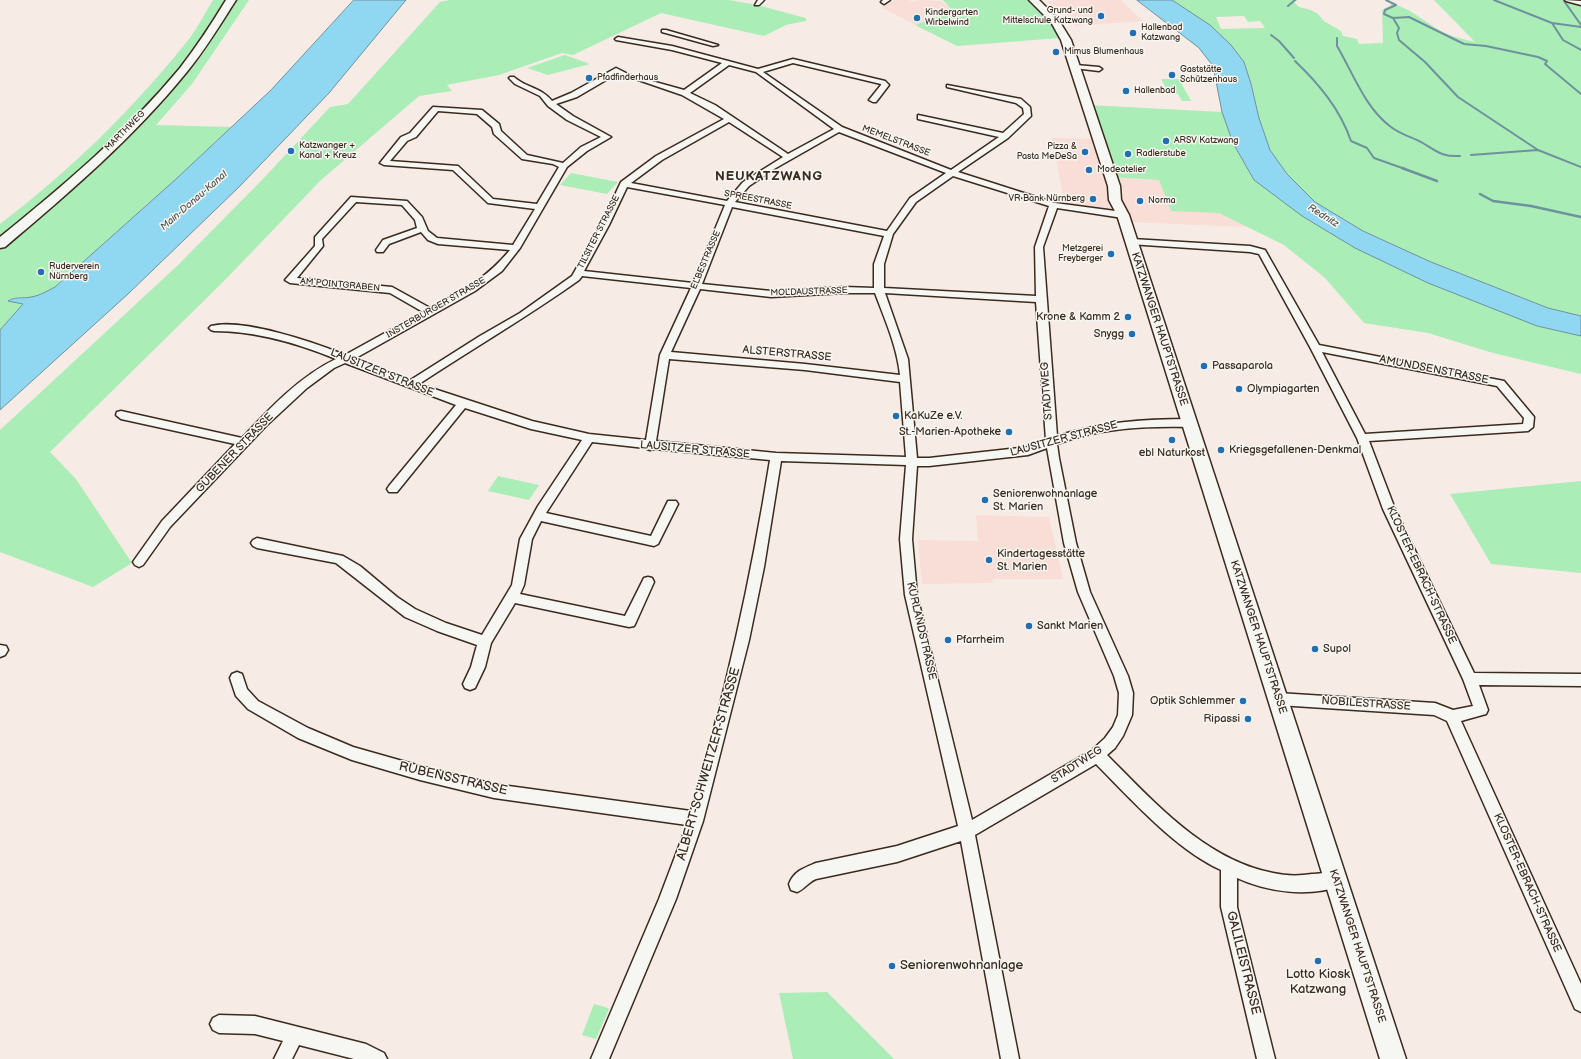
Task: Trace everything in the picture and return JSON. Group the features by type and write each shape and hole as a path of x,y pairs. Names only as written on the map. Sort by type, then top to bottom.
{"main road":[{"name":"MARTHWEG","path":"0,244 95,161 142,115 193,57 231,0"},
{"name":"KATZWANGER HAUPTSTRASSE","path":"1034,0 1055,21 1063,32 1076,67 1114,186 1115,200 1124,215 1393,1059"}],"street":[{"path":"1568,0 1581,3"},
{"path":"664,31 715,45"},
{"path":"664,47 682,36"},
{"name":"MEMELSTRASSE","path":"618,39 664,47 758,72 839,129 888,150 953,173 1054,205 1124,215"},
{"path":"758,72 793,61 884,82 885,85 873,100"},
{"path":"685,93 720,67 728,63"},
{"path":"1076,67 1099,69"},
{"path":"512,78 517,83 543,94 550,104 574,95 616,70 628,76 685,93 712,107 789,158"},
{"name":"KURLANDSTRASSE","path":"949,86 1018,101 1026,107 1028,114 1005,136 914,200 889,234 879,264 879,291 897,338 906,379 912,462 906,539 911,595 967,831 1010,1059"},
{"name":"INSTERBURGER STRASSE","path":"346,359 482,282 505,263 516,248 564,166 584,149 607,137 570,118 550,104"},
{"path":"539,207 491,201 455,168 384,163 404,139 413,135 436,109 475,111 483,114 496,126 497,132 525,157 555,162 564,166"},
{"path":"921,117 1005,136"},
{"name":"TILSITER STRASSE","path":"410,385 522,315 576,278 624,184 659,158 729,119"},
{"name":"ELBESTRASSE","path":"650,446 665,355 709,259 729,205 737,193 746,184 771,167 839,129"},
{"name":"SPREESTRASSE","path":"624,184 889,234"},
{"name":"AM POINTGRABEN","path":"422,229 419,226 419,219 404,203 354,199 318,239 319,246 290,280 392,290 430,312"},
{"name":"STADTWEG","path":"797,884 805,875 816,871 865,862 897,854 967,831 1096,756 1110,743 1118,731 1125,715 1126,693 1122,676 1084,592 1070,543 1050,443 1039,247 1054,205"},
{"path":"380,250 386,242 422,229 432,239 438,241 516,248"},
{"name":"KLOSTER-EBRACH-STRASSE","path":"1132,242 1250,249 1262,252 1315,347 1362,438 1389,509 1470,679 1481,710 1452,717 1580,1000"},
{"name":"MOLDAUSTRASSE","path":"578,273 771,294 844,290 953,293 1041,299"},
{"name":"LAUSITZER STRASSE","path":"214,328 237,328 316,346 410,385 463,404 531,425 588,438 650,446 776,457 912,462 948,461 1028,451 1060,438 1120,424 1142,422 1190,423"},
{"name":"AMUNDSENSTRASSE","path":"1315,347 1500,383 1529,417 1528,427 1362,438"},
{"name":"ALSTERSTRASSE","path":"665,355 805,367 906,379"},
{"name":"GUBENER STRASSE","path":"139,562 166,524 244,442 303,386 330,366 346,359"},
{"path":"393,489 463,404"},
{"path":"121,415 244,442"},
{"path":"470,684 478,667 485,642 518,585 526,539 538,516 588,438"},
{"name":"ALBERT-SCHWEITZER-STRASSE","path":"600,1059 680,866 696,819 743,639 768,517 776,457"},
{"path":"538,516 654,541 672,504"},
{"path":"257,543 339,559 349,564 400,606 423,620 485,642"},
{"path":"512,597 629,622 648,582"},
{"name":"RUBENSSTRASSE","path":"237,678 241,692 253,705 303,733 352,752 420,773 494,791 696,819"},
{"path":"1470,679 1581,680"},
{"name":"NOBILESTRASSE","path":"1278,699 1435,709 1452,717"},
{"path":"1096,756 1175,831 1228,866 1272,881 1319,882 1336,879"},
{"name":"GALILEISTRASSE","path":"1228,866 1229,907 1266,1059"},
{"path":"219,1024 255,1025 366,1053 378,1059"},
{"path":"283,1059 295,1035"}],"shaded area":[{"name":"Kindergarten Wirbelwind","path":"896,0 909,0 913,2 918,0 941,1 953,10 915,25 881,7"},
{"name":"Grund- und Mittelschule Katzwang","path":"1121,0 1143,21 1076,26 1047,1"},
{"path":"1052,138 1099,139 1112,177 1159,180 1171,211 1219,213 1249,227 1127,222 1065,207"},
{"name":"Kindertagesstätte St. Marien","path":"976,515 1049,517 1063,579 992,579 993,583 922,584 918,540 978,541"}],"green space":[{"path":"213,0 249,0 192,84 156,125 231,127 176,179 55,287 37,296 14,298 9,300 23,304 0,330 0,224 51,183 100,137 147,89 189,39"},
{"path":"450,0 729,0 757,5 806,18 806,21 786,25 764,36 661,13 573,55 562,53 499,75 447,85 452,91 419,96 321,180 226,279 50,452 76,479 132,563 93,587 0,552 0,430 177,266 262,180 330,107 348,104 440,2"},
{"path":"943,0 1028,0 1051,24 1060,38 957,46 915,25 953,11"},
{"path":"1172,0 1298,0 1294,2 1299,7 1311,10 1318,14 1324,21 1341,31 1343,36 1357,39 1359,44 1383,43 1382,10 1391,5 1391,3 1410,11 1443,32 1475,42 1434,0 1581,0 1581,316 1548,308 1431,262 1363,231 1315,202 1287,174 1270,150 1259,118 1244,62 1210,25","holes":["1244,16 1248,22 1260,21 1265,28 1221,29 1216,17"]},
{"path":"565,55 590,64 548,75 527,68"},
{"path":"1161,79 1179,79 1191,101 1182,101 1178,94 1168,92"},
{"path":"1088,105 1222,112 1233,143 1254,180 1537,326 1581,336 1581,374 1493,353 1428,333 1364,323 1325,278 1284,245 1219,213 1171,211 1159,180 1111,177"},
{"path":"571,173 618,182 607,194 560,185"},
{"path":"498,476 539,485 529,500 488,491"},
{"path":"1581,481 1581,573 1491,564 1450,494"},
{"path":"827,992 894,1059 793,1059 779,993"},
{"path":"594,1004 609,1009 596,1039 582,1035"}],"water":[{"name":"Main-Donau-Kanal","path":"354,0 406,0 329,93 240,186 128,294 0,410 0,330 23,304 8,301 37,296 55,287 176,179 271,90"},
{"name":"Rednitz","path":"1137,0 1172,0 1210,25 1231,45 1244,62 1259,118 1270,150 1287,174 1315,202 1363,231 1431,262 1548,308 1581,316 1581,336 1537,326 1428,283 1355,248 1302,216 1254,180 1233,143 1222,112 1213,66 1199,48"}],"waterway":[{"path":"1288,6 1295,0"},
{"path":"1386,0 1396,5 1385,10 1384,14 1393,18"},
{"path":"1494,0 1552,23"},
{"path":"1564,1 1581,25"},
{"path":"1393,18 1409,17 1464,44 1486,46 1538,57 1547,61 1545,64 1581,94"},
{"path":"1393,18 1399,28 1397,33 1399,40 1425,62 1458,97 1538,150"},
{"path":"1552,23 1581,27"},
{"path":"1552,23 1563,40 1581,50"},
{"path":"1271,35 1279,41 1294,58"},
{"path":"1337,38 1337,46 1360,90 1382,119 1398,132 1421,142 1439,153 1448,156 1460,156"},
{"path":"1295,61 1328,98 1341,118 1351,141 1367,148 1374,158 1405,169"},
{"path":"1471,155 1538,150"},
{"path":"1538,150 1581,167"},
{"path":"1402,168 1437,181"},
{"path":"1480,194 1493,201 1531,206 1581,217"}],"place":[{"name":"Grund- und Mittelschule Katzwang","path":"1101,16"},
{"name":"Kindergarten Wirbelwind","path":"917,18"},
{"name":"Hallenbad Katzwang","path":"1133,33"},
{"name":"Mimus Blumenhaus","path":"1056,52"},
{"name":"Gaststätte Schützenhaus","path":"1172,75"},
{"name":"Pfadfinderhaus","path":"589,78"},
{"name":"Hallenbad","path":"1126,91"},
{"name":"ARSV Katzwang","path":"1166,141"},
{"name":"Katzwanger + Kanal + Kreuz","path":"291,151"},
{"name":"Pizza & Pasta MeDeSa","path":"1085,152"},
{"name":"Radlerstube","path":"1128,154"},
{"name":"Modeatelier","path":"1089,170"},
{"name":"VR Bank Nürnberg","path":"1093,199"},
{"name":"Norma","path":"1140,201"},
{"name":"Metzgerei Freyberger","path":"1111,254"},
{"name":"Ruderverein Nürnberg","path":"41,272"},
{"name":"Krone & Kamm 2","path":"1128,317"},
{"name":"Snygg","path":"1132,334"},
{"name":"Passaparola","path":"1204,366"},
{"name":"Olympiagarten","path":"1239,389"},
{"name":"KaKuZe e.V.","path":"896,416"},
{"name":"St.-Marien-Apotheke","path":"1009,432"},
{"name":"ebl Naturkost","path":"1172,440"},
{"name":"Kriegsgefallenen-Denkmal","path":"1221,450"},
{"name":"Seniorenwohnanlage St. Marien","path":"985,500"},
{"name":"Kindertagesstätte St. Marien","path":"989,560"},
{"name":"Sankt Marien","path":"1029,626"},
{"name":"Pfarrheim","path":"948,640"},
{"name":"Supol","path":"1315,649"},
{"name":"Optik Schlemmer","path":"1243,701"},
{"name":"Ripassi","path":"1248,719"},
{"name":"Lotto Kiosk Katzwang","path":"1318,961"},
{"name":"Seniorenwohnanlage","path":"892,966"}],"district":[{"name":"NEUKATZWANG","path":"769,177"}]}
